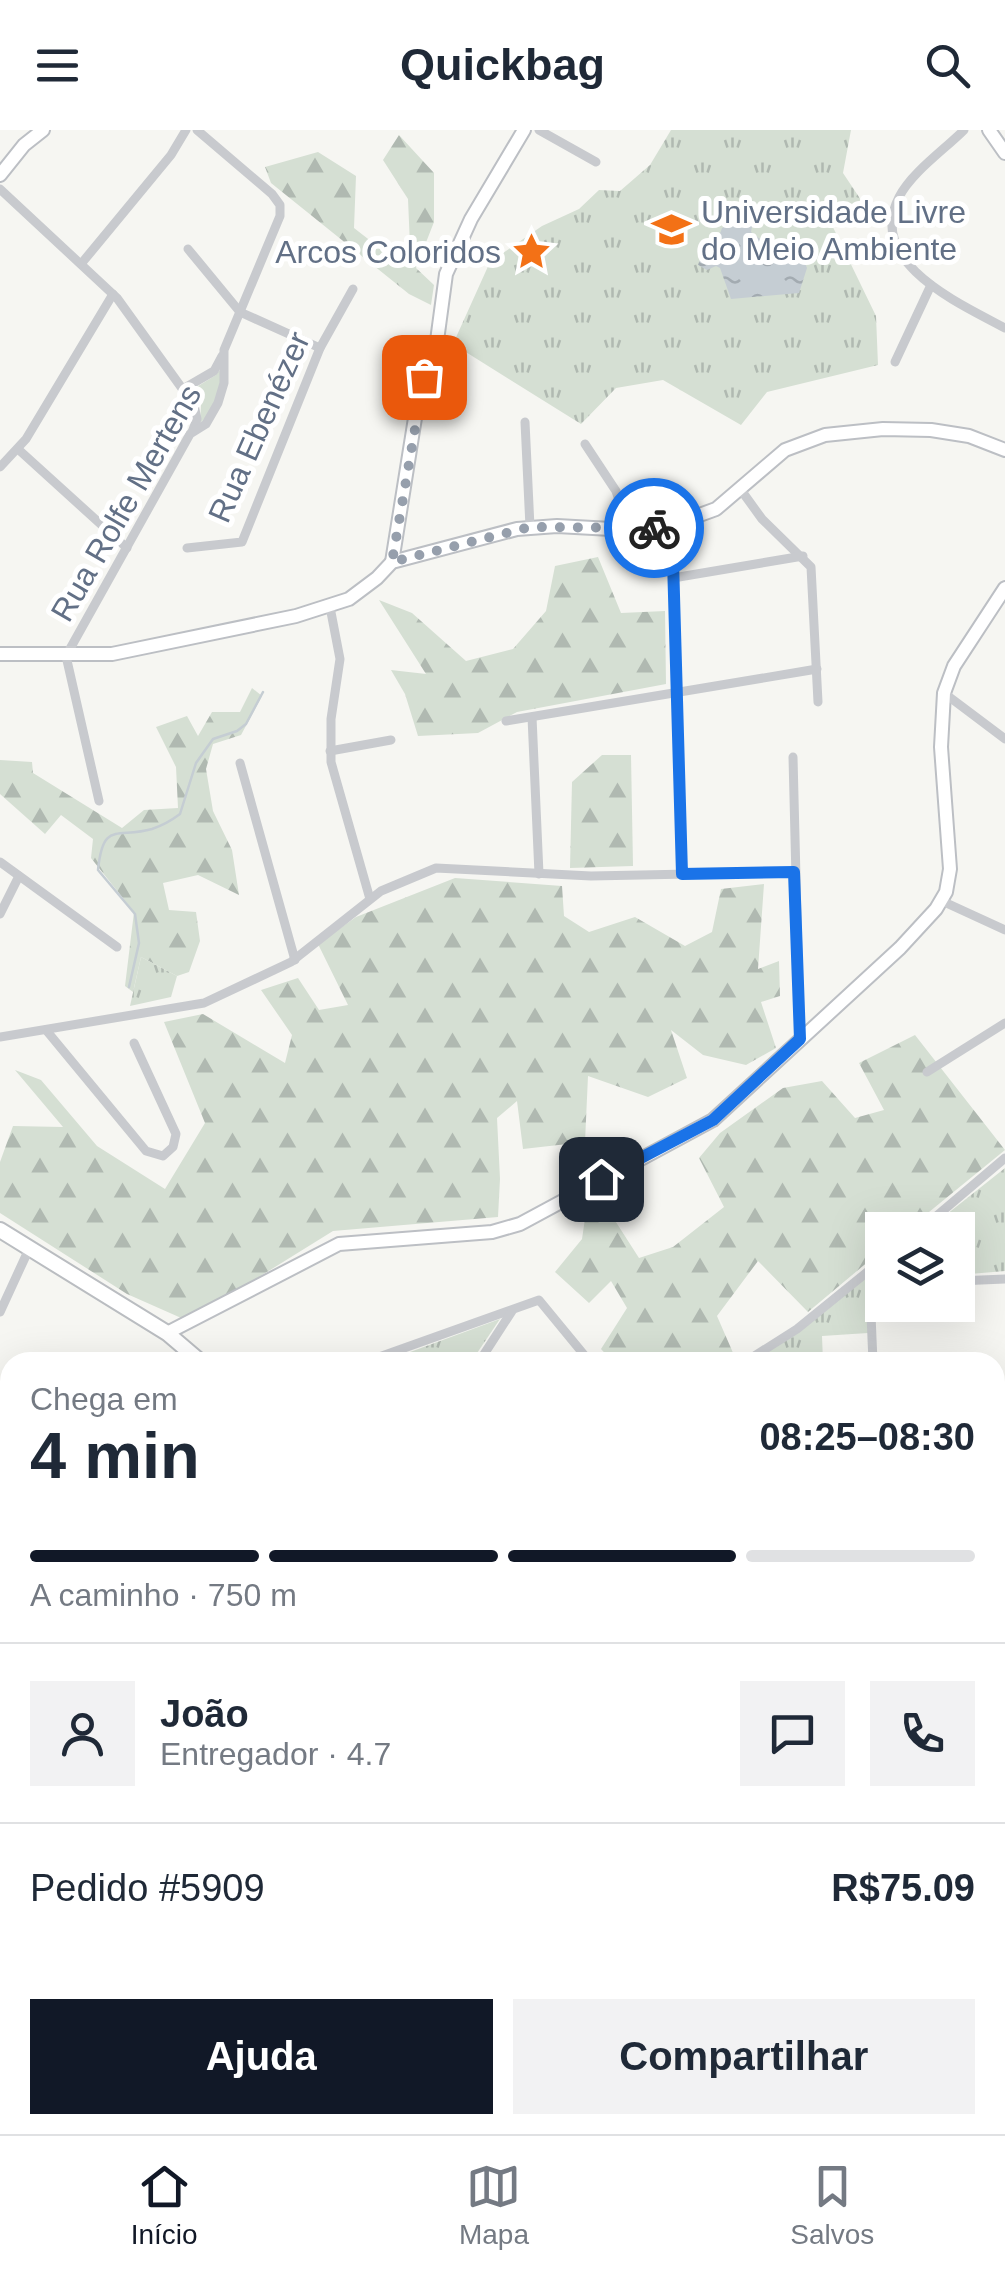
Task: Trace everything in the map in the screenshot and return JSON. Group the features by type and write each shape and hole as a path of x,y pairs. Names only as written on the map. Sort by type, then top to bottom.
{"main road":[{"path":"0,1230 167,1333 189,1352"}],"street":[{"path":"0,175 24,145 43,130"},
{"path":"81,264 186,130"},
{"name":"Rua Rolfe Mertens","path":"66,656 190,434 206,424 218,403 224,383 224,350 279,222 280,205 272,194 197,130"},
{"path":"392,562 418,394 436,348 446,274 471,219 524,130"},
{"path":"539,130 596,162"},
{"path":"964,130 910,183 895,207 893,229 897,248 916,274 1005,328"},
{"path":"990,130 1005,137"},
{"path":"990,130 1005,153"},
{"path":"0,189 113,294 197,413 190,434"},
{"path":"188,249 240,312 320,348"},
{"path":"894,362 931,285"},
{"name":"Rua Ebenézer","path":"188,548 242,542 320,348 353,289"},
{"path":"0,466 19,450 113,294"},
{"path":"184,390 216,369 224,350"},
{"path":"524,422 530,527"},
{"path":"0,654 112,654 330,607 356,594 392,562 530,527 629,530 672,526 716,509 785,450 825,435 883,429 930,430 969,436 1005,450"},
{"path":"584,444 616,492 629,530"},
{"path":"19,450 127,548"},
{"path":"740,490 767,525 803,556 812,572 818,702"},
{"path":"672,526 682,874"},
{"path":"674,578 803,556"},
{"path":"167,1333 339,1244 492,1232 520,1224 713,1120 912,936 942,901 950,870 941,763 944,693 954,666 1005,590"},
{"path":"330,607 340,660 330,751 370,899"},
{"path":"66,656 100,801"},
{"path":"506,721 818,668"},
{"path":"944,693 1005,739"},
{"path":"532,717 539,874"},
{"path":"330,751 390,740"},
{"path":"792,757 800,1039"},
{"path":"240,762 296,960"},
{"path":"0,862 116,947"},
{"path":"0,1037 204,1003 296,960 370,899 396,883 436,868 539,874 794,872"},
{"path":"0,914 19,876"},
{"path":"942,901 1005,930"},
{"path":"927,1072 1005,1023"},
{"path":"46,1030 146,1151 163,1156 173,1147 176,1134 134,1043"},
{"path":"941,1212 1005,1158"},
{"path":"0,1312 29,1249"},
{"path":"762,1352 865,1274"},
{"path":"975,1280 1005,1279"},
{"path":"393,1352 539,1300 582,1352"},
{"path":"486,1352 514,1309"},
{"path":"871,1322 872,1352"}],"green space":[{"path":"671,130 851,130 843,173 861,200 829,219 876,316 878,365 767,392 741,425 663,380 616,388 581,424 453,344 490,262 542,226 579,209 599,190 620,191 650,165"},
{"path":"399,135 434,173 434,222 416,268 434,285 431,305 409,294 271,183 265,167 318,152 356,176 354,228 381,249 410,246 408,199 383,160"},
{"path":"223,366 214,405 200,423 201,406 190,391"},
{"path":"598,557 621,613 665,611 666,684 517,712 478,733 418,736 405,694 391,670 426,674 379,600 412,613 466,661 513,649 546,611 555,566"},
{"path":"252,688 262,696 241,735 213,744 206,769 213,811 232,850 239,895 198,875 163,883 169,910 196,912 200,941 189,972 177,976 141,957 133,992 125,986 134,912 91,858 93,839 61,815 45,834 0,794 0,760 32,762 33,773 122,828 144,810 178,808 176,767 156,727 187,716 198,736 212,712 240,712"},
{"path":"602,755 631,755 633,866 570,868 572,782"},
{"path":"455,878 562,886 564,916 589,932 635,917 685,946 712,932 721,889 764,884 758,969 779,961 780,996 761,1002 776,1048 746,1065 703,1055 671,1030 687,1078 648,1097 588,1076 585,1142 523,1149 517,1101 497,1118 498,1217 333,1231 188,1321 127,1294 0,1213 0,1162 13,1126 63,1127 15,1070 41,1080 97,1146 165,1189 205,1123 164,1022 203,1014 285,1063 292,1035 261,990 298,978 319,1010 348,1005 318,944 356,917"},
{"path":"141,957 177,976 171,997 130,1006"},
{"path":"915,1035 1005,1150 929,1212 865,1212 865,1264 808,1312 758,1261 717,1316 733,1352 601,1349 627,1308 611,1281 589,1303 555,1272 582,1239 587,1205 632,1170 640,1195 614,1219 639,1258 673,1247 724,1207 699,1158 720,1133 783,1088 822,1081 855,1118 884,1110 859,1063"},
{"path":"1005,1168 1005,1271 975,1274 975,1212 950,1212"},
{"path":"865,1278 868,1333 822,1336 823,1352 768,1352"},
{"path":"500,1319 478,1352 410,1352"}],"water":[{"path":"745,215 753,221 751,232 768,245 797,243 807,268 799,293 731,299 720,268 707,270 698,265 722,228 732,223 731,217"}],"waterway":[{"path":"129,987 139,943 135,914 98,870 104,844 114,834 152,829 180,814 196,763 213,739 246,724 263,692"}],"way so far":[{"path":"424,377 418,394 392,562 530,527 654,528"}],"place":[{"name":"Universidade Livre do Meio Ambiente","path":"671,230"},
{"name":"Arcos Coloridos","path":"531,252"}],"route":[{"path":"601,1179 713,1120 800,1039 794,872 682,874 672,526 654,528"}]}
